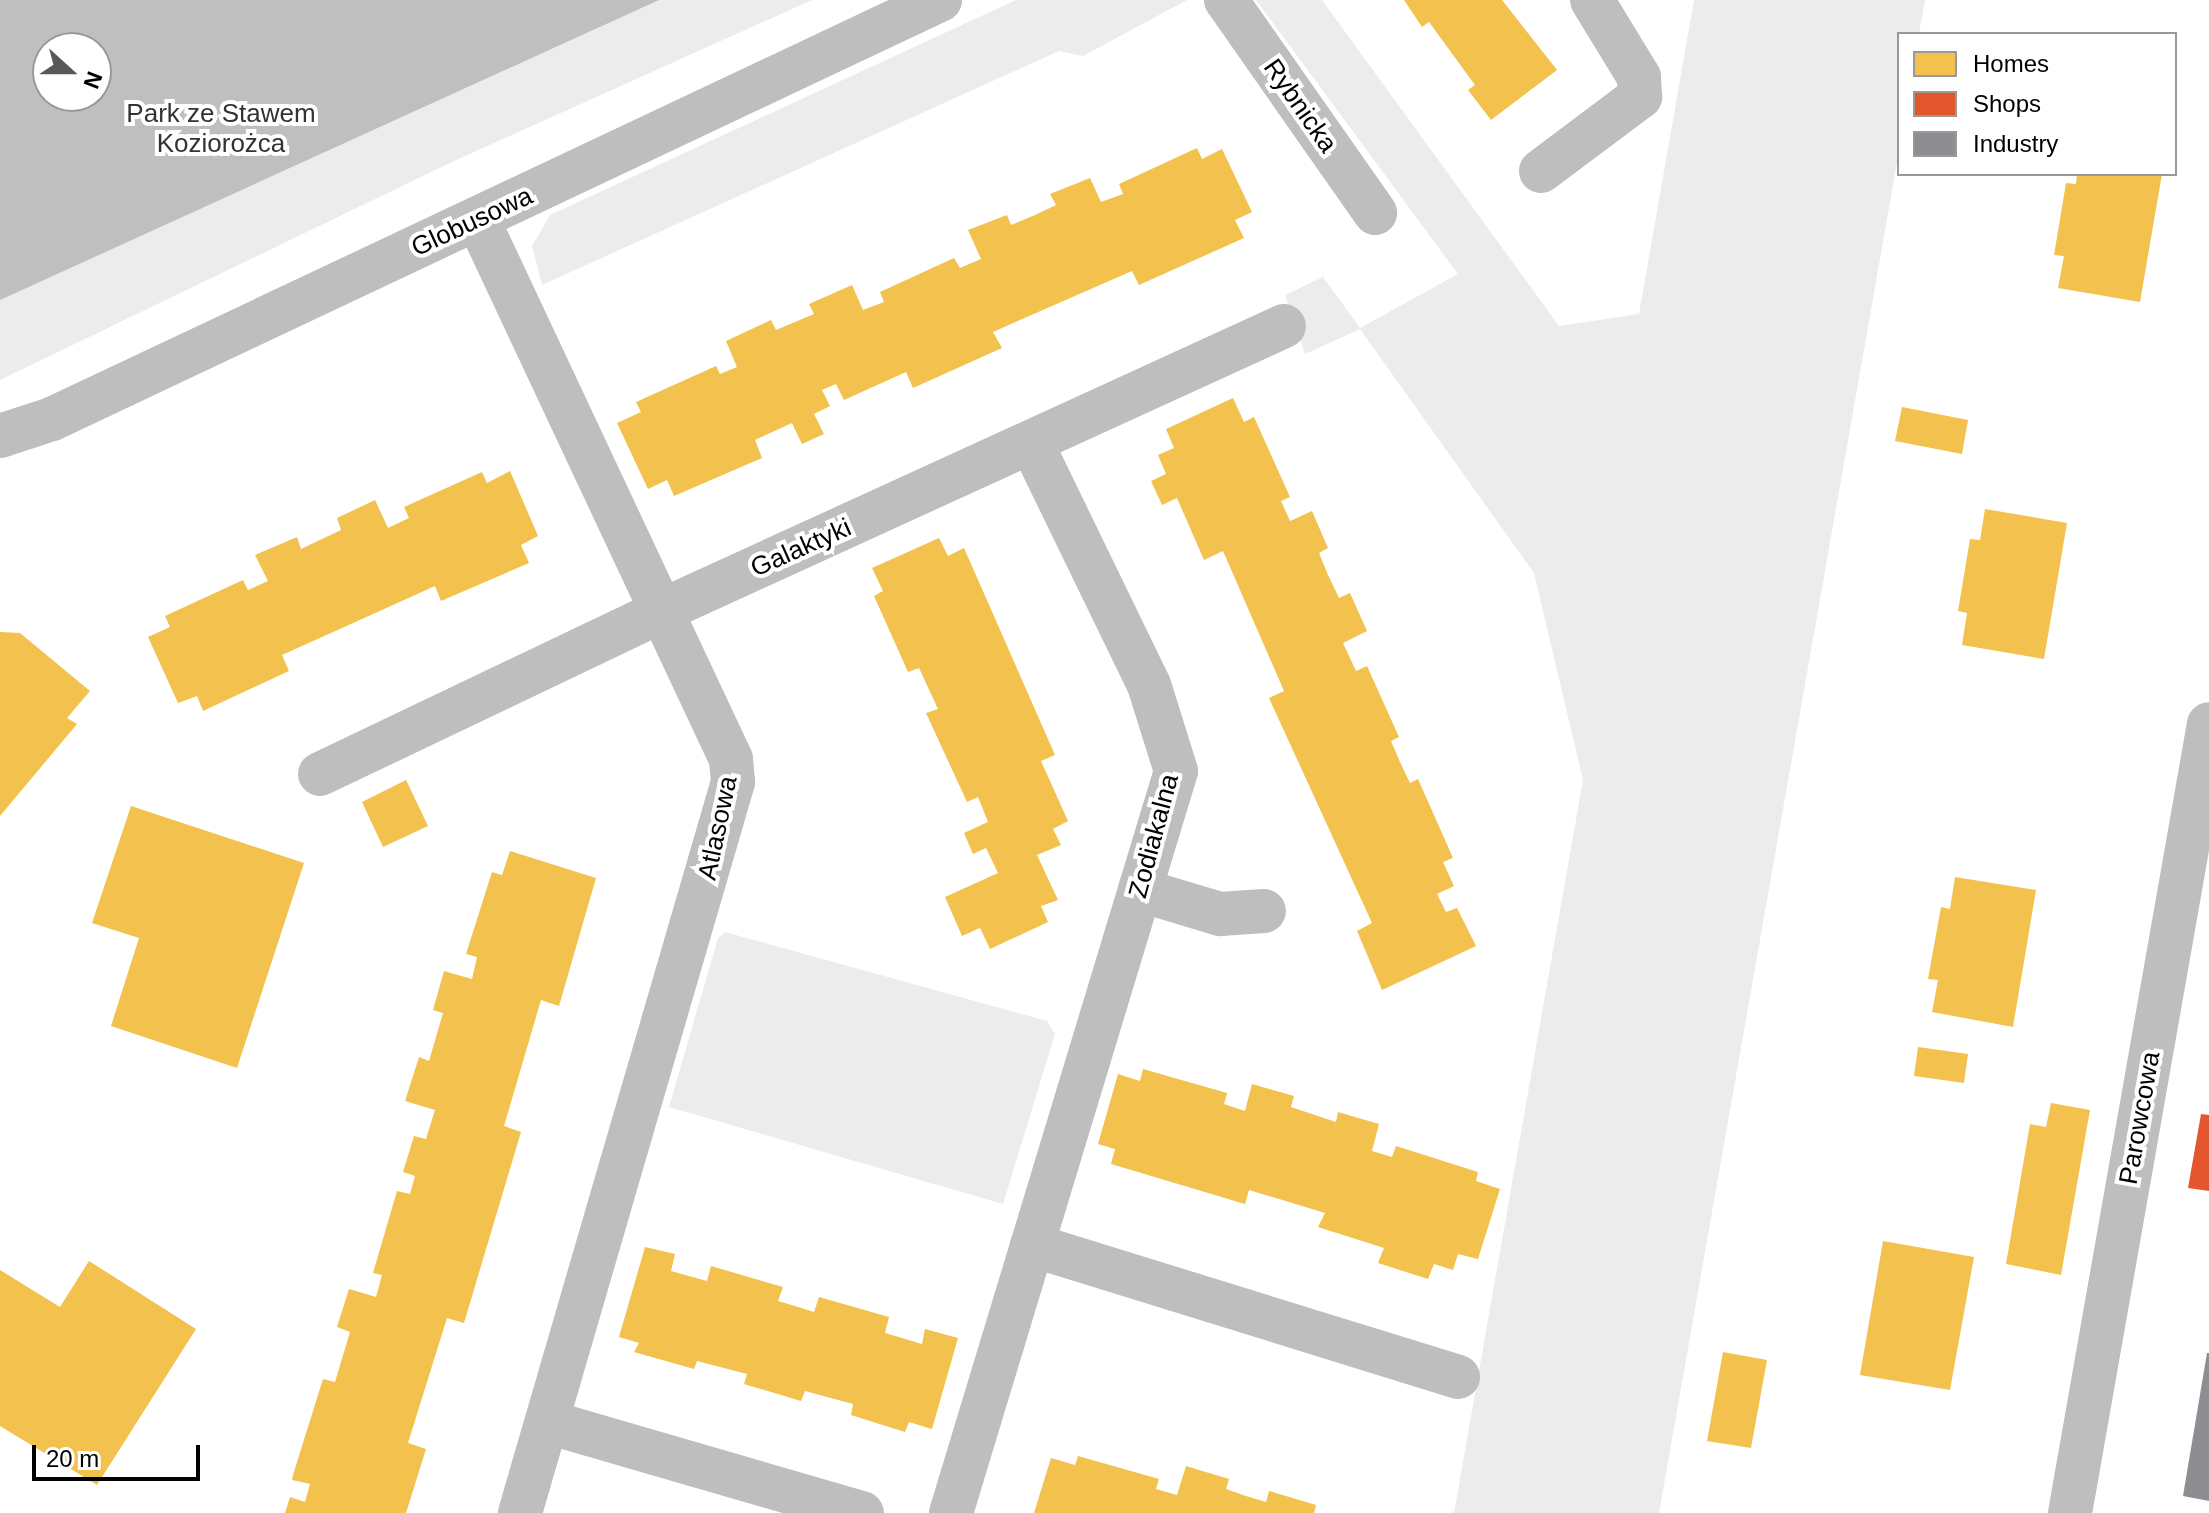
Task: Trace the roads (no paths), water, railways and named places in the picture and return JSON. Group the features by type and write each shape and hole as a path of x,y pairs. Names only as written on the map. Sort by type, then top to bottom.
{"street":[{"name":"Globusowa","path":"0,436 52,419 940,0"},
{"name":"Rybnicka","path":"1226,0 1375,213"},
{"path":"1541,171 1630,109 1640,97 1639,77 1592,0"},
{"name":"Atlasowa","path":"478,220 731,759 733,782 520,1513"},
{"name":"Galaktyki","path":"320,774 661,611 1032,444 1284,326"},
{"name":"Zodiakalna","path":"951,1513 1176,771 1170,739 1149,685 1032,444"},
{"name":"Parowcowa","path":"2070,1513 2209,724"},
{"path":"1140,890 1220,914 1264,911"},
{"path":"1032,1245 1458,1377"},
{"path":"548,1422 862,1513"}],"park label":[{"name":"Park ze Stawem Koziorożca","path":"221,129"}]}
